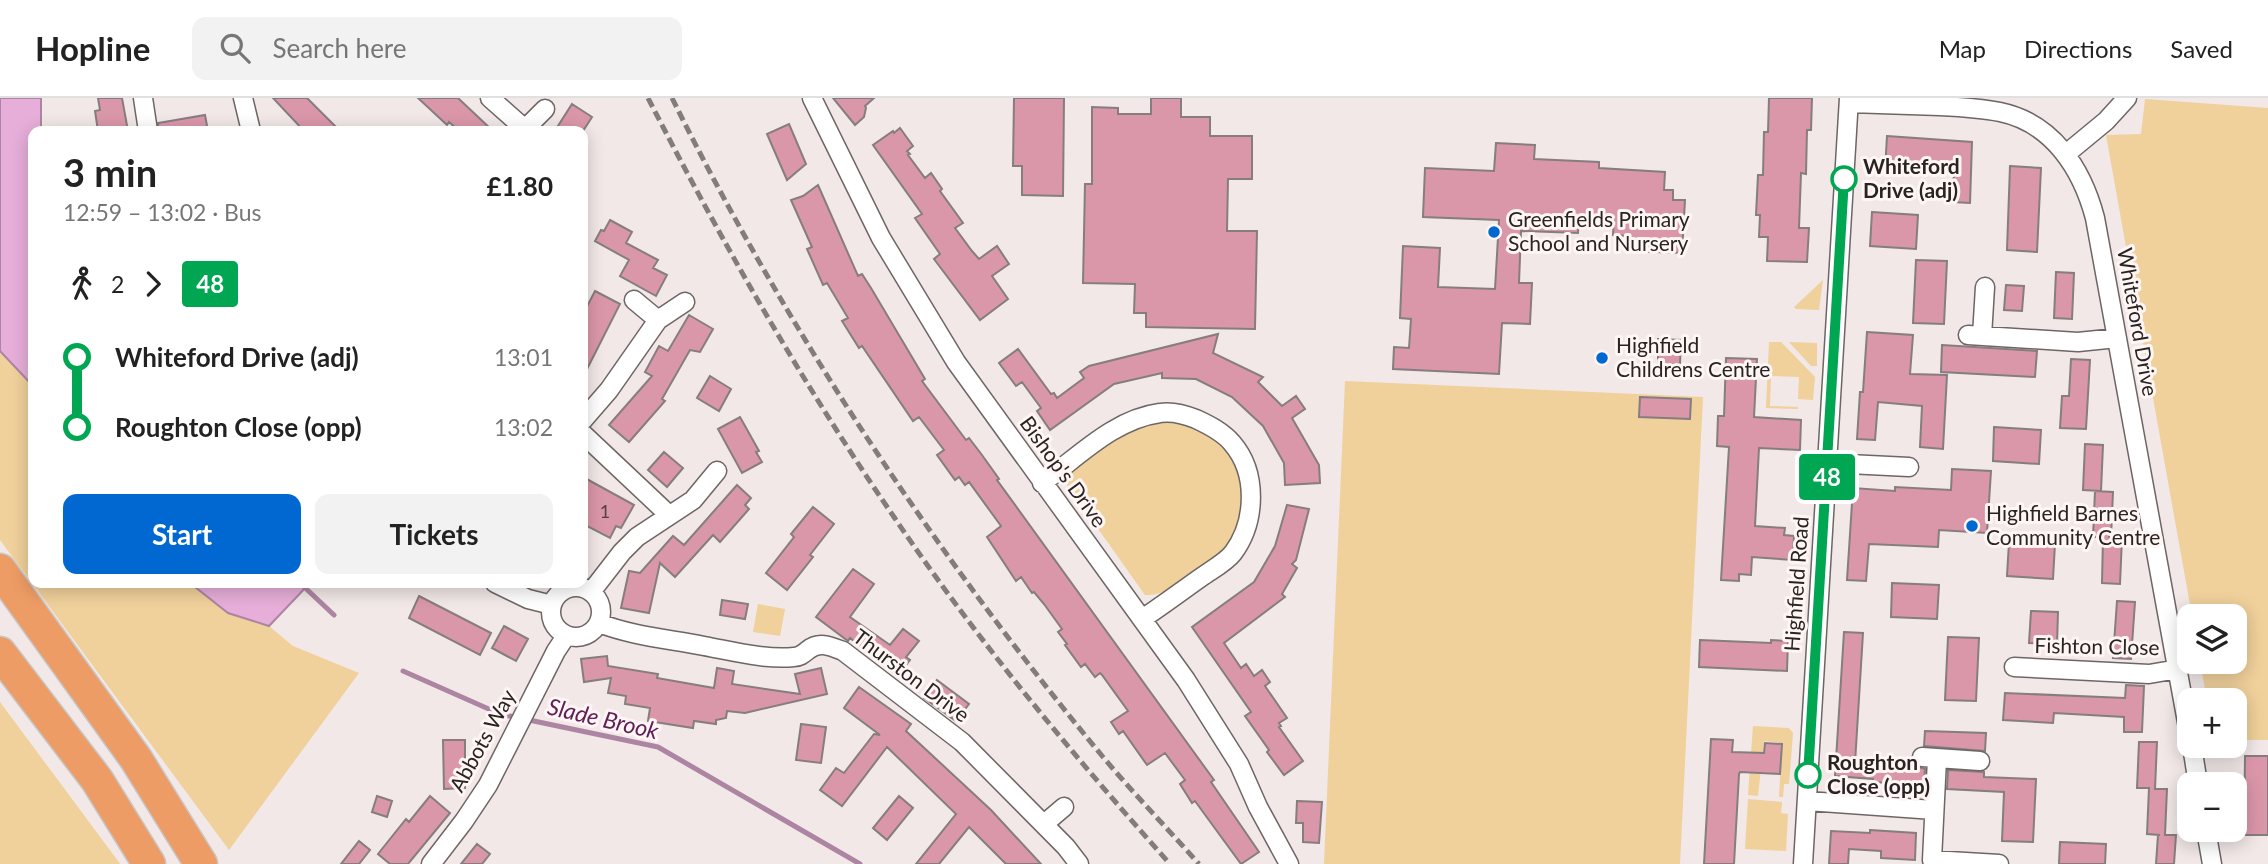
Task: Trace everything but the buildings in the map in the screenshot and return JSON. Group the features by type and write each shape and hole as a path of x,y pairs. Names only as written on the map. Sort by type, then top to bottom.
{"highway":[{"path":"0,570 136,759 201,864"},
{"path":"0,653 97,780 149,864"}],"street":[{"path":"143,98 147,126"},
{"path":"241,98 249,126"},
{"path":"489,98 520,126"},
{"name":"Bishop's Drive","path":"812,98 881,238 956,362 1186,680 1239,764 1258,807 1289,864"},
{"path":"2066,154 2106,121 2127,98"},
{"name":"Whiteford Drive","path":"1849,100 2001,112 2031,124 2050,137 2080,174 2095,218 2177,664"},
{"name":"Highfield Road","path":"1803,864 1849,100"},
{"path":"528,126 545,109"},
{"path":"1985,287 1975,335 2078,342 2117,338"},
{"path":"634,300 658,320"},
{"path":"588,414 609,390 658,320 685,302"},
{"path":"1042,483 1115,428 1163,412 1190,416 1211,426 1232,443 1244,465 1250,487 1251,507 1241,539 1231,555 1142,619"},
{"path":"588,439 669,515"},
{"path":"1828,463 1909,467"},
{"path":"591,592 637,537 694,500 717,471"},
{"path":"506,588 552,605"},
{"path":"569,588 584,589 591,592 600,605 599,623 590,634 575,638 566,636 552,620 552,605 556,597 569,588"},
{"name":"Thurston Drive","path":"599,623 617,630 770,656 796,657 803,655 814,645 828,645 843,651 961,743 1066,846 1079,864"},
{"name":"Abbots Way","path":"431,864 488,785 566,636"},
{"name":"Fishton Close","path":"2014,667 2149,674 2177,669"},
{"path":"1980,761 1929,758 1934,810 1932,860 1999,864"},
{"path":"1807,801 1934,810"},
{"path":"1044,824 1064,807"},
{"path":"2208,842 2212,864"}],"shaded area":[{"path":"0,98 41,98 41,126 28,126 28,381 0,351"},
{"path":"2145,99 2268,108 2268,740 2247,740 2247,688 2205,688 2202,674 2247,674 2247,604 2190,604 2106,135 2141,134"},
{"path":"1823,280 1819,310 1794,307"},
{"path":"1769,342 1781,342 1815,377 1813,400 1798,399 1799,377 1771,376 1770,406 1798,409 1766,408"},
{"path":"1789,342 1817,343 1817,366 1811,366"},
{"path":"0,351 28,381 28,578 0,540"},
{"path":"1345,381 1703,397 1680,864 1324,864"},
{"path":"1170,421 1205,431 1225,448 1239,473 1242,487 1240,515 1230,542 1217,557 1168,589 1158,594 1145,595 1067,485 1073,470 1121,435 1156,422"},
{"path":"35,588 196,588 228,613 269,626 293,646 359,673 229,850"},
{"path":"196,588 305,588 269,626 228,613"},
{"path":"758,604 785,609 780,636 753,632"},
{"path":"0,702 118,861 120,864 0,864"},
{"path":"1753,726 1789,728 1793,733 1789,784 1784,784 1783,797 1779,797 1782,743 1764,741 1758,796 1748,795"},
{"path":"1748,799 1782,802 1781,813 1788,814 1786,851 1745,849"}],"waterway":[{"name":"Slade Brook","path":"305,588 334,615"},
{"name":"Slade Brook","path":"403,671 500,714 658,747 860,864"}],"railway":[{"path":"648,98 764,311 827,415 894,517 958,608 1026,695 1170,864"},
{"path":"672,98 717,186 815,357 924,522 1041,680 1115,771 1199,864"}],"bus line":[{"name":"48","path":"1808,775 1844,179"}],"place":[{"name":"Whiteford Drive (adj)","path":"1844,179"},
{"name":"Greenfields Primary School and Nursery","path":"1494,232"},
{"name":"Highfield Childrens Centre","path":"1602,358"},
{"name":"Highfield Barnes Community Centre","path":"1972,526"},
{"name":"Roughton Close (opp)","path":"1808,775"}]}
